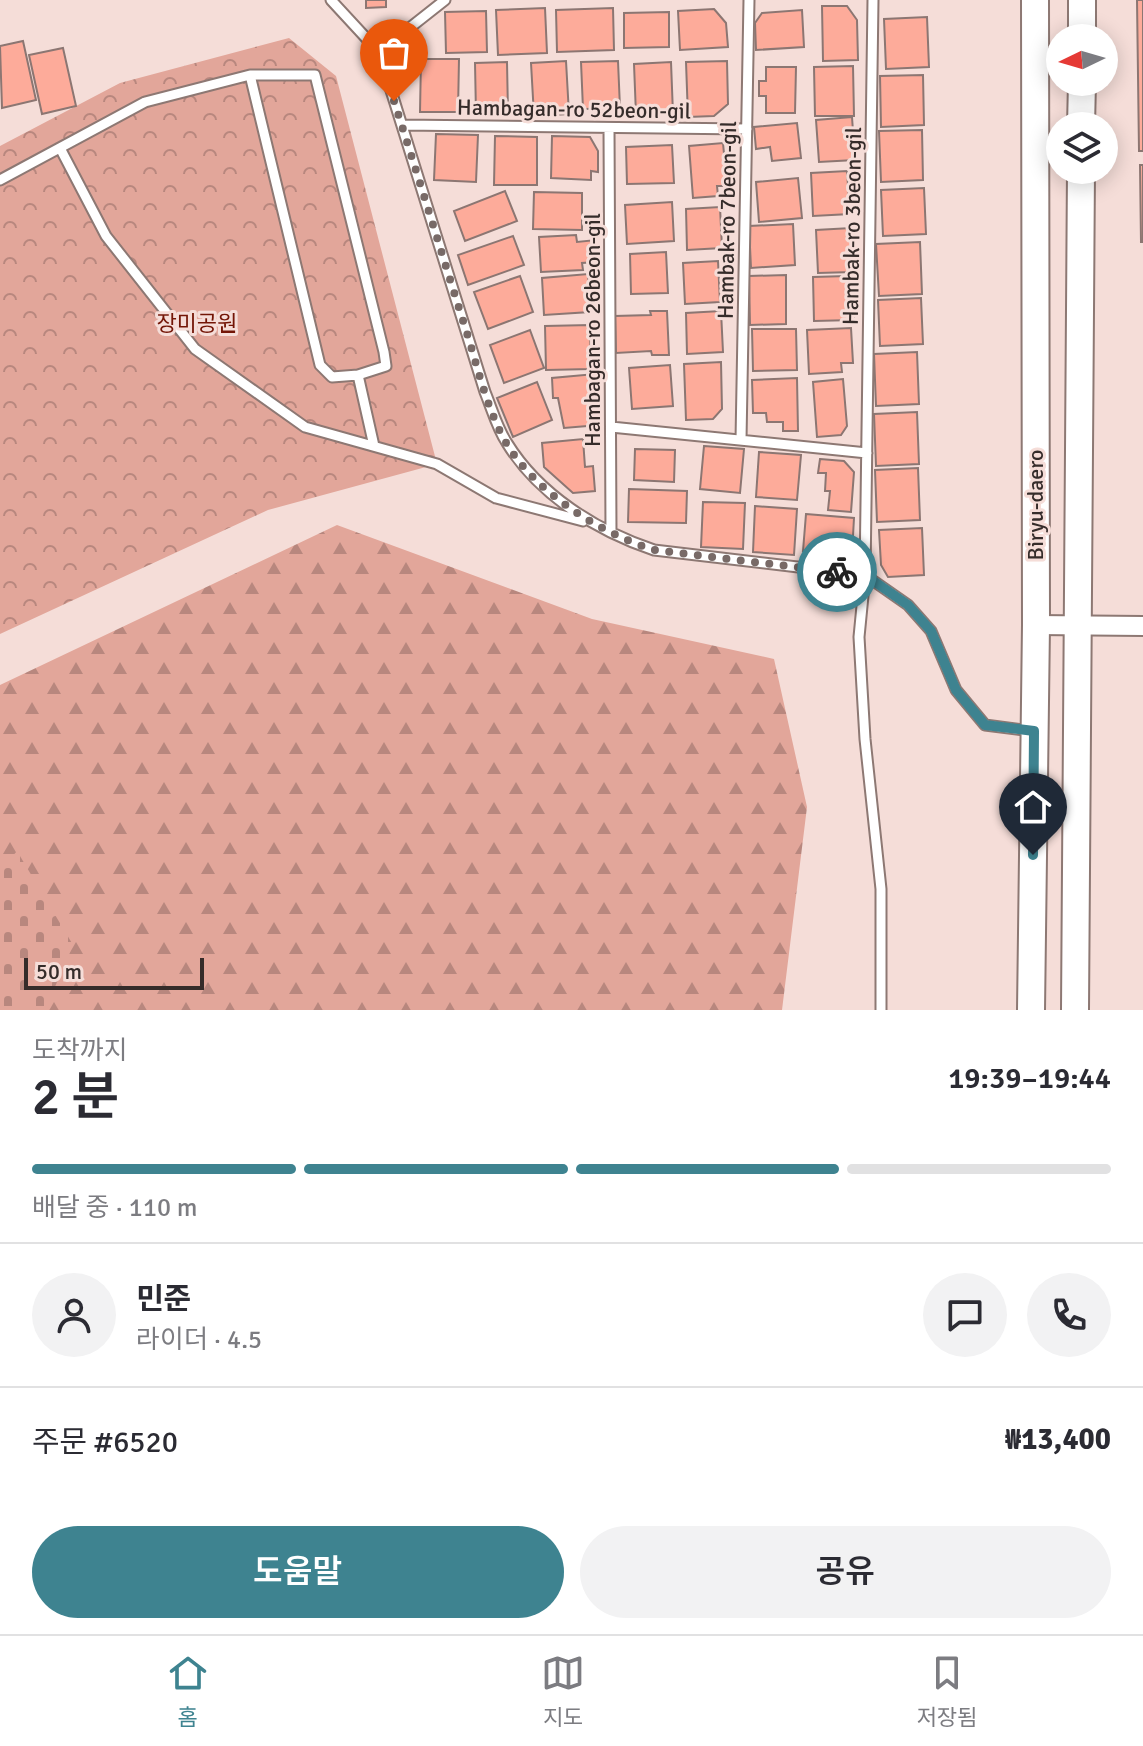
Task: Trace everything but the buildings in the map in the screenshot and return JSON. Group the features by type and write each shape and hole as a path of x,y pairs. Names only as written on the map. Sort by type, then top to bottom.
{"main road":[{"name":"Biryu-daero","path":"1031,1010 1036,625 1035,0"},
{"path":"1082,0 1082,24"},
{"name":"Biryu-daero","path":"1075,1010 1081,184"}],"street":[{"path":"1036,625 1143,626"}],"lane":[{"path":"331,0 379,52 485,392 505,441 522,464 552,493 594,523 629,542 654,550 865,575 908,605 931,631 956,690 985,725 1034,731"},
{"path":"379,52 445,0"},
{"name":"Hambak-ro 7beon-gil","path":"741,440 749,0"},
{"name":"Hambak-ro 3beon-gil","path":"873,0 865,575 859,637 865,739 881,889 881,1010"},
{"path":"0,180 145,102 250,75 315,75 386,366 358,375 332,377 320,365 250,75"},
{"name":"Hambagan-ro 52beon-gil","path":"402,125 747,129"},
{"name":"Hambagan-ro 26beon-gil","path":"609,128 611,532"},
{"path":"60,148 106,236 195,349 305,427 437,464 496,498 594,523"},
{"path":"358,375 374,446"},
{"path":"611,427 867,453"}],"green space":[{"name":"장미공원","path":"289,38 336,76 437,464 268,510 0,634 0,146 120,83"},
{"path":"337,525 592,619 774,659 807,807 782,1010 0,1010 0,685"},
{"path":"17,851 73,945 45,1010 0,1010 0,871"}],"way so far":[{"path":"394,101 485,392 505,441 522,464 552,493 586,519 629,542 654,550 837,572"}],"route":[{"path":"837,572 865,575 908,605 931,631 956,690 985,725 1034,731 1033,855"}]}
